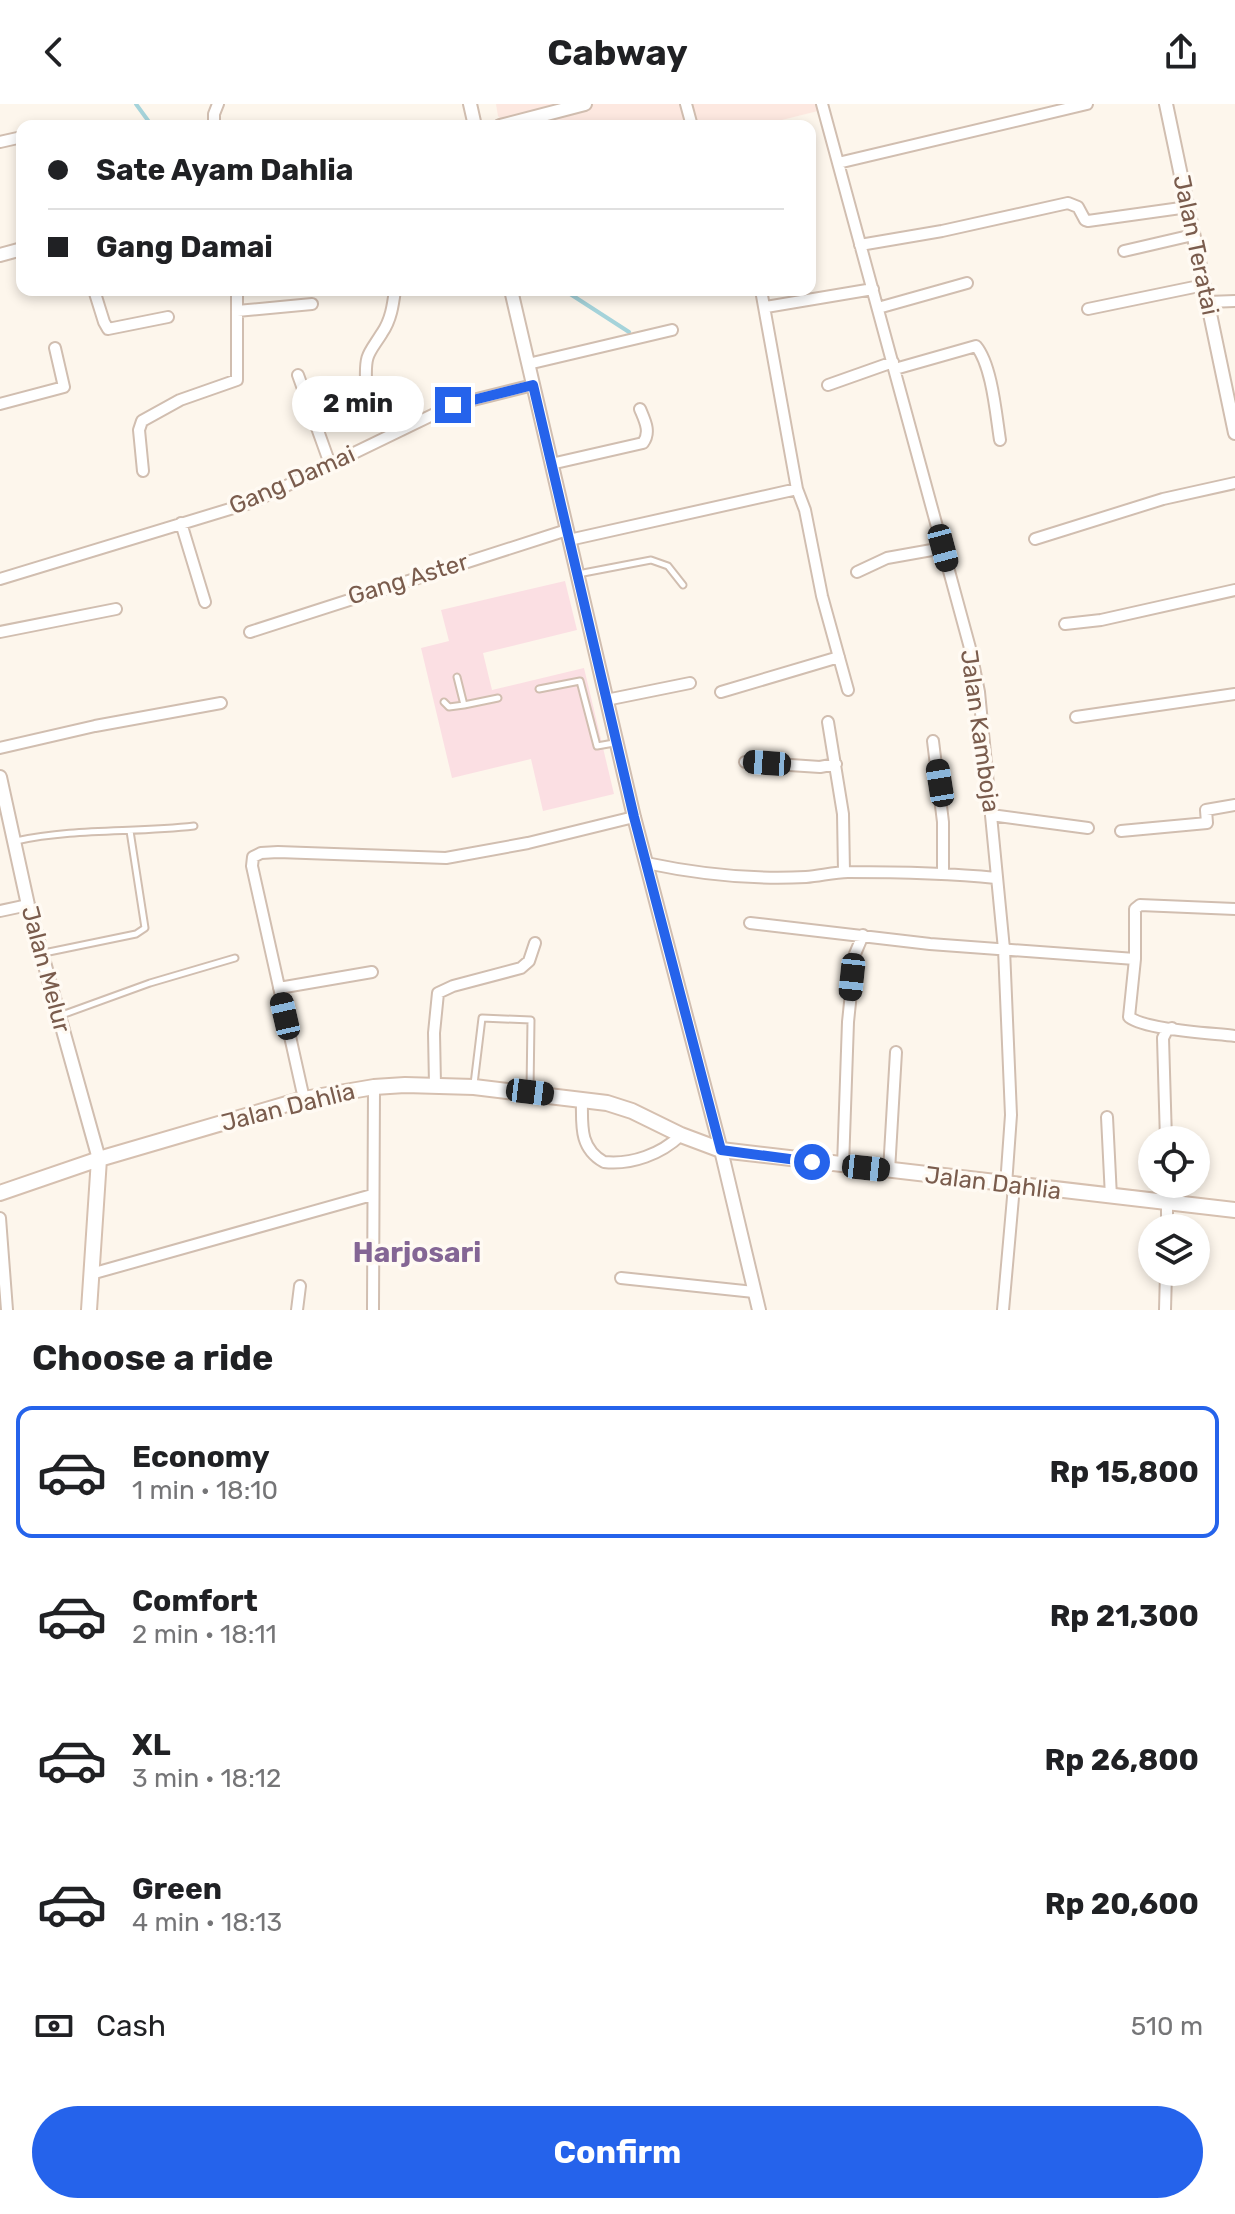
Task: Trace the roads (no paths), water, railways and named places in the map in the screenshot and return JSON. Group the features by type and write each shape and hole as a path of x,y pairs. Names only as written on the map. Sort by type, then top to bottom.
{"main road":[{"name":"Jalan Dahlia","path":"0,1193 99,1159 304,1099 374,1087 435,1085 582,1099 632,1111 721,1150 1235,1210"},
{"path":"89,1310 99,1159"}],"street":[{"path":"523,120 584,104"},
{"name":"Jalan Kamboja","path":"822,104 976,672 1004,949 1011,1115 1003,1310"},
{"path":"838,163 1087,104"},
{"name":"Jalan Teratai","path":"1166,104 1235,433"},
{"path":"860,245 942,231 1068,203 1078,207 1088,221 1188,207"},
{"path":"1124,251 1193,235"},
{"path":"878,308 967,283"},
{"path":"1088,309 1204,285"},
{"path":"766,307 873,289"},
{"path":"96,296 108,329 168,317"},
{"path":"143,471 139,430 142,421 180,400 237,380 237,296"},
{"path":"366,380 371,346 382,334 393,311 394,296"},
{"path":"512,296 634,817 721,1150 759,1310"},
{"path":"763,296 797,489 805,510 822,596 848,690"},
{"path":"1208,302 1235,301"},
{"path":"237,311 312,304"},
{"path":"528,364 672,330"},
{"path":"828,385 976,346 988,372 1000,440"},
{"path":"0,404 64,387 55,348"},
{"path":"298,375 330,464"},
{"name":"Gang Damai","path":"0,579 253,502 453,405 533,385"},
{"path":"551,464 643,443 647,438 647,426 640,409"},
{"path":"1035,539 1163,499 1235,483"},
{"name":"Gang Aster","path":"250,632 348,598 568,535 797,489"},
{"path":"181,523 205,602"},
{"path":"857,572 887,558 943,548"},
{"path":"1065,624 1101,620 1235,590"},
{"path":"0,632 116,609"},
{"path":"721,692 839,657"},
{"path":"606,700 690,683"},
{"path":"1076,717 1235,694"},
{"path":"0,748 80,729 221,703"},
{"path":"828,722 843,814 844,872"},
{"path":"933,741 943,822 943,873"},
{"path":"745,762 820,767 836,764"},
{"name":"Jalan Melur","path":"0,777 2,799 15,841 28,905 99,1159"},
{"path":"1121,831 1207,823 1206,810 1235,805"},
{"path":"991,815 1088,828"},
{"path":"304,1099 252,866 253,857 261,853 446,858 528,843 634,817"},
{"path":"646,863 685,871 770,877 844,872 943,873 996,878"},
{"path":"0,911 28,905"},
{"path":"1235,909 1140,905 1135,909 1135,959 1129,1017 1135,1022 1235,1036"},
{"path":"750,923 930,944 1135,959"},
{"path":"843,1166 848,1022 855,954 863,935"},
{"path":"435,1085 434,1033 438,993 521,968 529,961 535,943"},
{"path":"279,988 372,972"},
{"path":"1166,1126 1163,1038 1172,1028"},
{"path":"889,1171 896,1052"},
{"path":"373,1310 374,1087"},
{"path":"582,1099 582,1128 587,1149 604,1162 634,1160 657,1152 681,1135"},
{"path":"1107,1117 1111,1197"},
{"path":"91,1274 372,1195"},
{"path":"1168,1198 1168,1214"},
{"path":"0,1218 7,1310"},
{"path":"621,1278 754,1292"},
{"path":"283,1310 297,1308 300,1286"},
{"path":"1165,1310 1166,1286"}],"lane":[{"path":"577,574 651,560 668,566 683,585"},
{"path":"457,677 464,705"},
{"path":"539,689 580,681 598,747 617,743"},
{"path":"444,702 449,707 498,698"},
{"path":"15,841 50,835 146,832 194,826"},
{"path":"41,954 136,934 145,928 130,831"},
{"path":"58,1016 150,983 235,958"},
{"path":"474,1087 482,1018 531,1020 530,1092"}],"waterway":[{"path":"136,104 148,120"},
{"path":"573,296 629,332"}],"district":[{"name":"Harjosari","path":"417,1252"}]}
